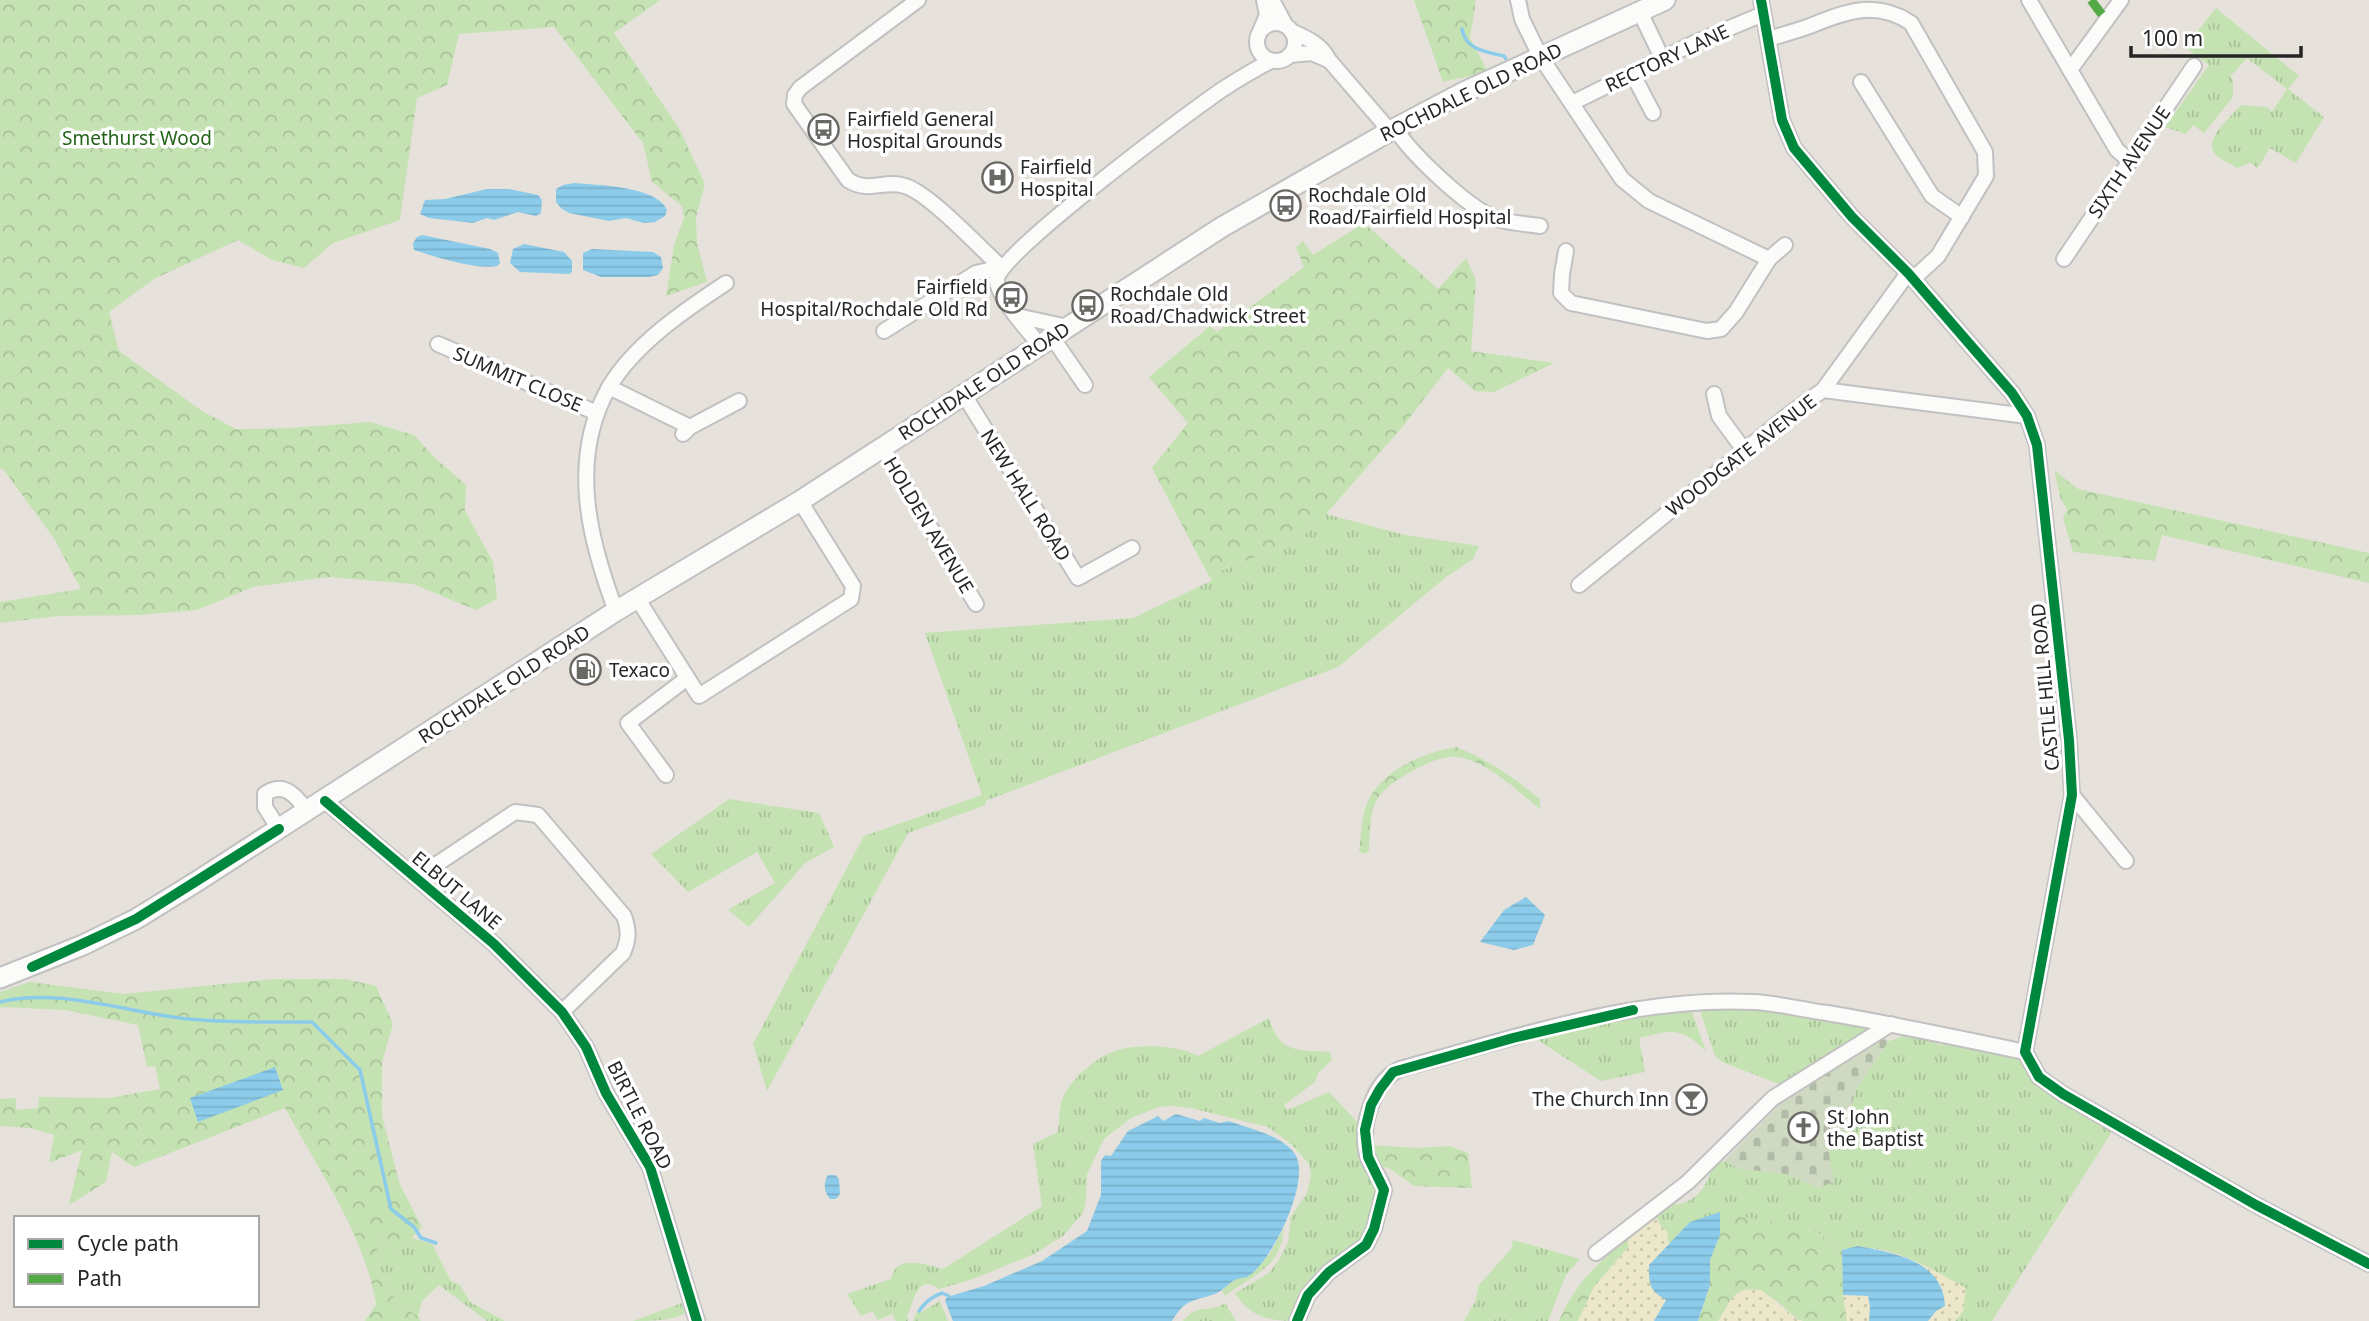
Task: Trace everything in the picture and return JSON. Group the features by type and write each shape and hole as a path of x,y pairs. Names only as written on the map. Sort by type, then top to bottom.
{"main road":[{"name":"ROCHDALE OLD ROAD","path":"0,978 70,950 135,919 308,812 616,611 800,501 1222,227 1392,130 1540,56 1665,0"}],"street":[{"path":"918,0 800,88 795,94 794,104 848,180 867,193 895,184 915,190 1001,267"},
{"path":"1264,0 1267,15 1256,42 1257,49 1264,58 1278,61 1290,55 1312,53 1329,60"},
{"path":"1272,0 1295,44 1290,55"},
{"path":"1518,0 1522,19 1540,56 1622,179 1649,201 1769,258"},
{"path":"2029,0 2117,150 2130,161"},
{"path":"2070,70 2121,0"},
{"name":"WOODGATE AVENUE","path":"1579,585 1744,450 1823,390 1910,276 1938,256 1986,176 1985,152 1911,23 1902,15 1874,5 1859,5 1801,30 1768,39"},
{"name":"CASTLE HILL ROAD","path":"1762,7 1782,120 1794,148 1852,217 1910,276 2012,393 2027,416 2037,445 2069,740 2072,795 2025,1052"},
{"name":"RECTORY LANE","path":"1572,103 1762,7"},
{"path":"1640,12 1662,58"},
{"path":"1261,29 1273,23 1289,28 1317,45 1392,130 1469,203 1497,219 1541,226"},
{"path":"1086,385 1053,337 1017,316 999,289 997,279 1001,267 1028,241 1164,132 1219,92 1270,61"},
{"name":"SIXTH AVENUE","path":"2064,259 2194,66"},
{"path":"1632,74 1649,95 1653,113"},
{"path":"1861,82 1932,196 1962,217"},
{"path":"1566,251 1562,293 1571,303 1707,331 1721,329 1736,312 1769,258 1785,245"},
{"path":"884,331 976,273 1001,267"},
{"path":"616,611 601,570 586,508 587,464 597,413 609,387 640,349 680,314 726,283"},
{"path":"1017,316 1053,337"},
{"name":"SUMMIT CLOSE","path":"438,344 597,413"},
{"path":"609,387 686,431 740,401"},
{"path":"1823,390 2027,416"},
{"path":"1714,394 1719,416 1744,450"},
{"name":"NEW HALL ROAD","path":"964,395 1078,578 1132,548"},
{"name":"HOLDEN AVENUE","path":"882,447 976,604"},
{"path":"637,598 699,696 851,598 853,586 800,501"},
{"path":"666,775 628,723 686,679"},
{"path":"279,829 265,807 265,794 269,791 278,788 292,793 308,812"},
{"path":"2072,795 2126,861"},
{"name":"ELBUT LANE","path":"325,801 494,944 562,1012"},
{"path":"416,878 515,811 538,815 624,916 627,927 628,940 623,953 562,1012"},
{"path":"1297,1321 1308,1295 1329,1272 1366,1245 1374,1229 1384,1190 1368,1157 1364,1130 1371,1105 1393,1072 1589,1019 1633,1010 1694,1003 1755,1002 1891,1024 2025,1052 2039,1077 2063,1094 2256,1205 2369,1264"},
{"name":"BIRTLE ROAD","path":"562,1012 586,1047 607,1093 650,1167 697,1321"},
{"path":"1595,1254 1688,1182 1773,1098 1891,1024"}],"green space":[{"name":"Smethurst Wood","path":"0,0 660,0 614,33 679,128 705,184 696,217 697,243 707,282 666,296 674,245 684,218 682,206 652,182 643,143 554,27 459,34 447,85 417,98 400,220 333,243 304,268 272,260 238,240 154,279 109,312 119,351 202,411 236,429 370,422 414,435 466,485 465,511 493,562 497,599 476,610 413,584 328,577 253,587 197,610 139,615 57,616 0,623 0,602 81,589 55,540 0,468"},
{"path":"1414,0 1476,0 1470,38 1488,72 1443,82"},
{"path":"2216,8 2299,76 2288,89 2324,117 2296,163 2270,148 2258,168 2250,163 2237,168 2213,151 2213,139 2217,132 2241,105 2267,107 2272,112 2287,89 2247,58 2230,77 2233,80 2233,97 2204,133 2193,125 2186,134 2165,127 2209,65 2185,47"},
{"path":"1364,223 1438,289 1466,258 1476,280 1471,351 1554,363 1494,392 1475,391 1448,368 1404,425 1306,533 1285,545 1216,573 1211,580 1152,468 1188,423 1149,377 1210,326 1217,332 1304,267 1296,247 1303,241 1313,255"},
{"path":"2054,470 2078,489 2369,553 2369,583 2162,535 2155,561 2073,552 2063,518 2067,509 2061,500"},
{"path":"1326,514 1405,535 1479,546 1473,559 1446,577 1338,667 985,801 986,805 908,833 767,1091 753,1044 864,836 982,795 925,633 1133,618 1211,581 1216,573 1285,545 1306,533"},
{"path":"1456,747 1489,763 1520,783 1540,799 1540,809 1502,778 1481,765 1458,757 1439,759 1415,770 1384,791 1373,810 1369,851 1364,854 1359,851 1364,813 1377,787 1413,760"},
{"path":"729,799 819,813 834,847 805,863 749,927 728,910 775,883 757,852 688,892 651,854"},
{"path":"273,979 346,979 376,986 393,1024 382,1062 382,1116 400,1185 422,1227 398,1253 377,1237 379,1270 399,1306 418,1316 421,1321 365,1321 376,1304 362,1253 339,1203 285,1108 134,1167 112,1152 106,1182 69,1205 82,1150 49,1163 54,1135 30,1128 0,1126 0,1099 16,1098 16,1110 38,1108 39,1097 109,1098 160,1089 155,1066 147,1067 138,1025 65,1010 0,1007 0,992 30,982 124,994"},
{"path":"1746,1006 1871,1025 1876,1029 1784,1086 1722,1062 1715,1056 1699,1007"},
{"path":"1691,1009 1706,1051 1689,1037 1675,1032 1639,1038 1645,1072 1601,1081 1536,1039 1540,1035 1624,1015"},
{"path":"1269,1018 1273,1030 1284,1044 1299,1050 1330,1052 1332,1060 1318,1073 1315,1082 1284,1105 1287,1110 1329,1092 1362,1127 1378,1186 1367,1236 1294,1321 1260,1316 1246,1307 1235,1293 1269,1273 1280,1258 1288,1242 1291,1216 1307,1193 1311,1175 1309,1164 1291,1144 1268,1127 1191,1108 1171,1106 1159,1107 1131,1118 1104,1139 1087,1174 1083,1213 1063,1236 1034,1254 973,1279 939,1289 926,1284 921,1286 912,1303 908,1321 896,1321 892,1314 878,1320 872,1311 861,1316 847,1294 891,1279 894,1271 905,1264 920,1263 943,1269 1042,1206 1033,1144 1058,1132 1061,1104 1066,1092 1093,1063 1118,1050 1137,1047 1170,1048 1198,1056"},
{"path":"1909,1034 1931,1037 1939,1045 1954,1043 2002,1051 2026,1064 2113,1130 1992,1321 1955,1321 1963,1311 1965,1288 1922,1264 1874,1248 1842,1250 1815,1231 1690,1222 1670,1244 1657,1218 1666,1207 1683,1203 1700,1193 1713,1165 1724,1161 1741,1169 1786,1174 1819,1188 1827,1143 1842,1141 1856,1089 1889,1041"},
{"path":"1884,1038 1889,1041 1856,1089 1842,1141 1827,1143 1834,1181 1820,1188 1786,1174 1741,1169 1724,1161 1787,1097"},
{"path":"1369,1145 1419,1148 1449,1146 1468,1153 1472,1188 1414,1186 1389,1168 1376,1165"},
{"path":"1720,1212 1815,1231 1842,1250 1843,1295 1847,1321 1803,1321 1774,1299 1756,1290 1747,1289 1730,1301 1718,1321 1698,1321 1710,1285 1710,1260 1720,1235"},
{"path":"1284,1228 1282,1242 1271,1262 1225,1296 1222,1291 1225,1287 1269,1255"},
{"path":"377,1236 398,1253 412,1238 432,1244 451,1281 460,1285 470,1302 505,1321 487,1321 439,1285 422,1301 418,1316 399,1306 379,1270"},
{"path":"1628,1238 1628,1247 1594,1287 1578,1321 1559,1321 1572,1296 1588,1275"},
{"path":"1513,1240 1580,1259 1566,1275 1548,1321 1464,1321 1475,1302 1479,1285 1511,1249"},
{"path":"940,1301 948,1321 913,1321 917,1311 920,1313"},
{"path":"682,1303 686,1313 680,1316 633,1321"},
{"path":"1225,1303 1236,1321 1183,1321 1193,1312"}],"sand":[{"path":"1657,1218 1660,1226 1668,1232 1667,1240 1670,1244 1649,1265 1656,1294 1667,1300 1654,1321 1578,1321 1594,1287 1628,1248 1628,1238"},
{"path":"1922,1264 1966,1288 1963,1311 1955,1321 1928,1321 1936,1311 1944,1291"},
{"path":"1744,1290 1761,1290 1796,1319 1803,1321 1718,1321 1731,1299"},
{"path":"1843,1295 1868,1295 1869,1321 1847,1321"}],"water":[{"path":"574,183 639,191 661,202 667,210 665,216 655,222 644,223 626,218 609,221 569,213 556,202 556,189"},
{"path":"487,189 509,189 538,195 542,200 541,213 536,216 518,212 473,223 429,218 420,214 425,200 445,199"},
{"path":"422,235 490,249 498,253 500,263 488,267 467,265 414,250 413,243"},
{"path":"524,244 564,252 572,261 572,272 520,272 510,263 513,249"},
{"path":"592,249 653,252 661,257 663,268 658,275 649,277 601,277 583,270 583,253"},
{"path":"1526,897 1545,915 1533,945 1514,950 1480,942 1504,910"},
{"path":"275,1067 283,1090 198,1122 190,1098"},
{"path":"1176,1114 1200,1121 1204,1118 1220,1123 1229,1121 1256,1130 1274,1137 1295,1154 1299,1166 1294,1200 1278,1239 1257,1269 1247,1277 1234,1280 1218,1293 1186,1304 1172,1321 953,1321 945,1301 947,1297 984,1286 1042,1261 1087,1231 1101,1195 1101,1161 1105,1155 1111,1156 1128,1131 1158,1116 1163,1121"},
{"path":"828,1175 835,1175 839,1179 840,1194 836,1199 830,1199 825,1190"},
{"path":"1720,1212 1720,1235 1710,1260 1710,1285 1698,1321 1654,1321 1666,1300 1651,1286 1649,1265 1690,1222"},
{"path":"1858,1246 1901,1256 1926,1269 1936,1279 1945,1306 1936,1311 1928,1321 1869,1321 1868,1296 1843,1295 1842,1250"}],"waterway":[{"path":"1462,29 1467,42 1472,46 1506,59"},
{"path":"0,1002 45,997 188,1019 312,1022 360,1070 391,1209 414,1227 421,1238 436,1243"},
{"path":"919,1311 935,1296 942,1293 949,1296"}],"marked path":[{"path":"2091,0 2106,20"}],"cycle path":[{"path":"1761,0 1782,120 1794,148 1852,217 1908,273 2012,393 2027,416 2037,445 2069,740 2072,795 2025,1052 2039,1077 2063,1094 2256,1205 2369,1264"},
{"path":"325,801 494,944 562,1012 586,1047 606,1093 650,1167 697,1321"},
{"path":"32,967 136,919 279,829"},
{"path":"1297,1321 1308,1295 1329,1272 1366,1245 1374,1229 1384,1190 1368,1157 1365,1130 1371,1105 1393,1072 1513,1038 1633,1010"}],"place":[{"name":"Fairfield General Hospital Grounds","path":"824,130"},
{"name":"Fairfield Hospital","path":"997,178"},
{"name":"Rochdale Old Road/Fairfield Hospital","path":"1285,206"},
{"name":"Fairfield Hospital/Rochdale Old Rd","path":"1011,298"},
{"name":"Rochdale Old Road/Chadwick Street","path":"1087,305"},
{"name":"Texaco","path":"586,670"},
{"name":"The Church Inn","path":"1692,1099"},
{"name":"St John the Baptist","path":"1804,1128"}]}
